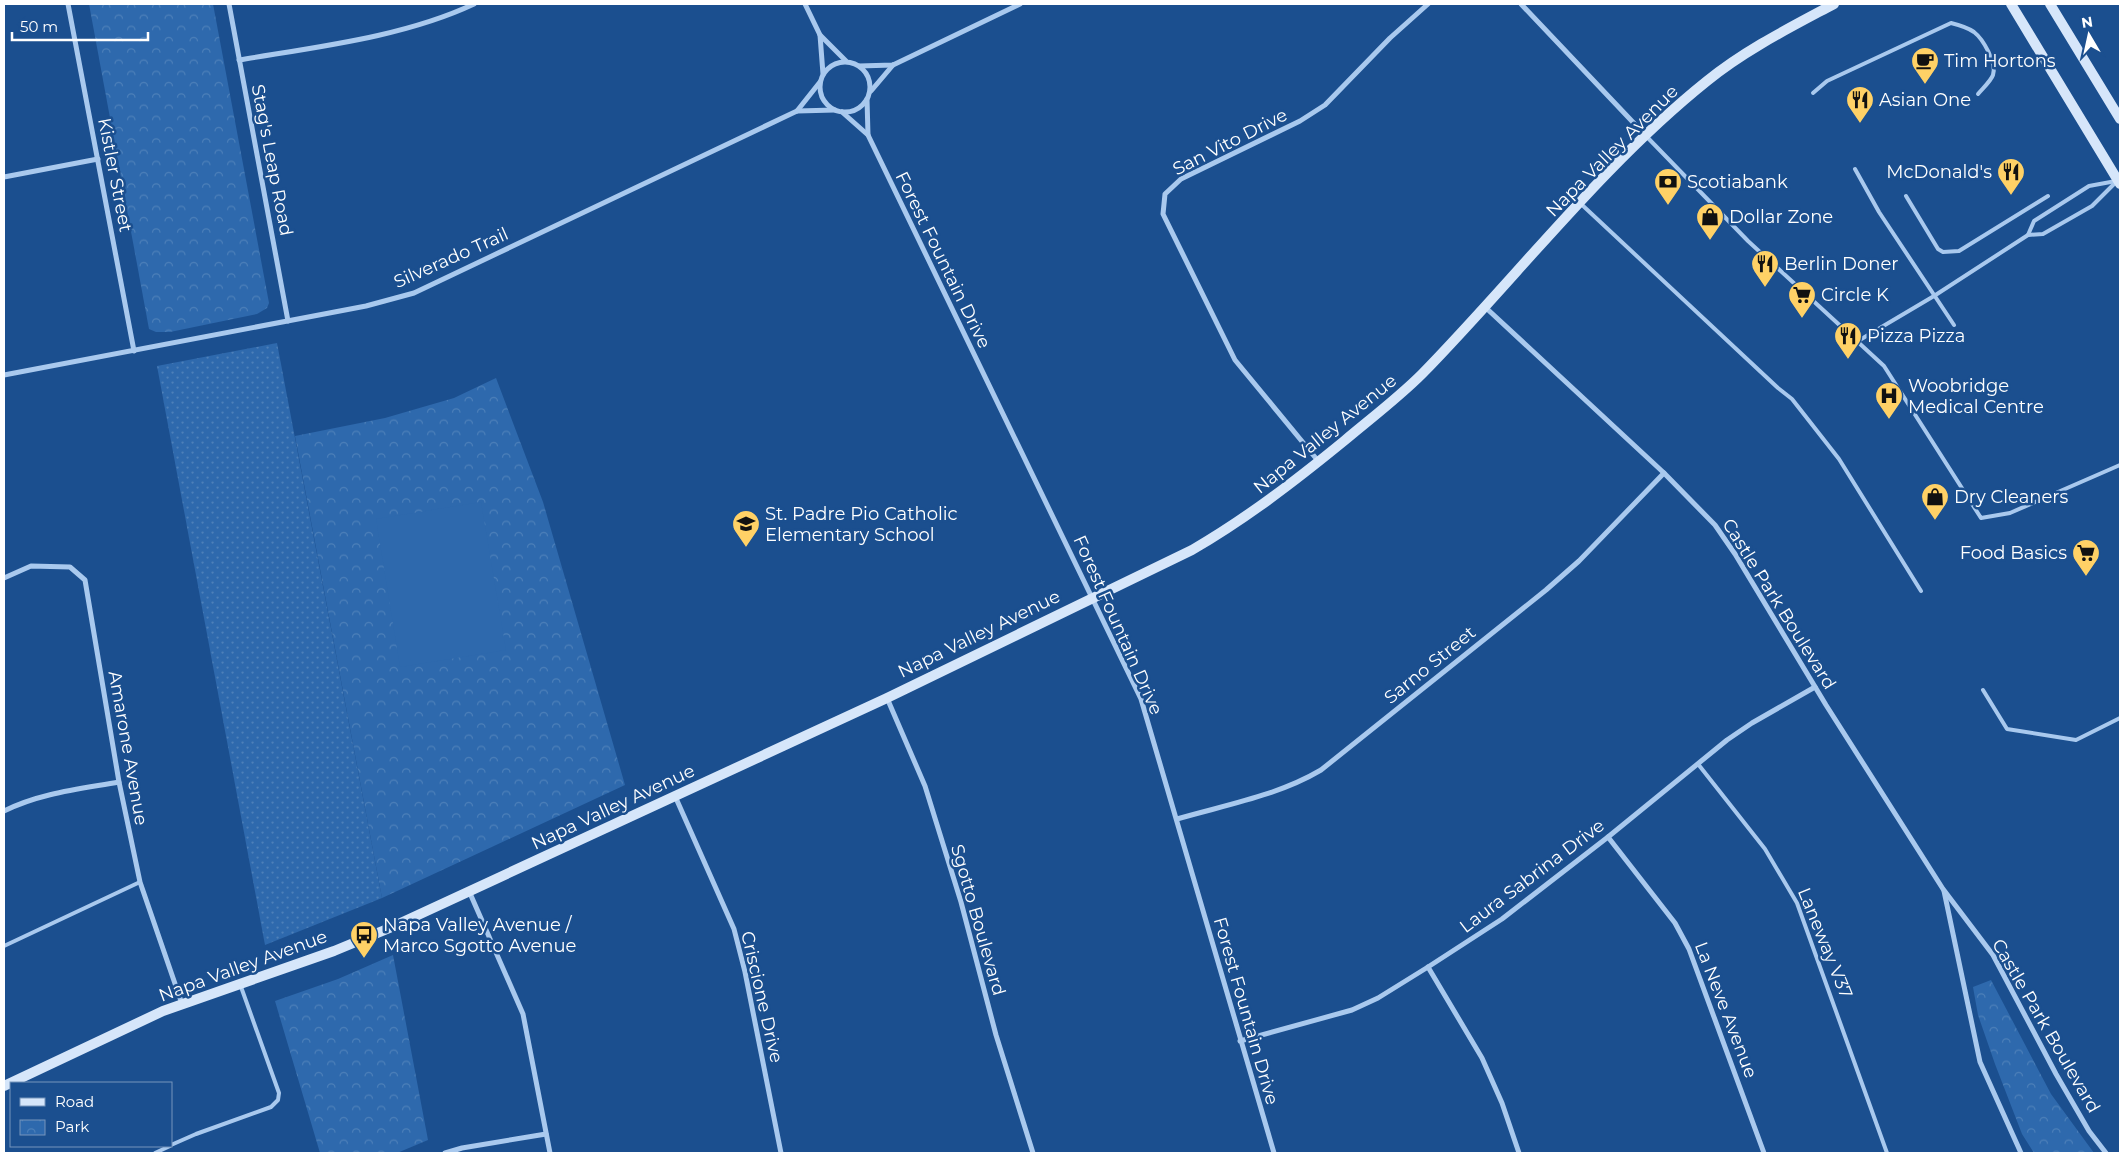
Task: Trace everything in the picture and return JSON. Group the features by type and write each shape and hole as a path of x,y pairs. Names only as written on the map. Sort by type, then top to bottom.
{"street":[{"name":"Kistler Street","path":"68,4 134,351"},
{"name":"Stag's Leap Road","path":"229,4 288,321"},
{"path":"239,60 400,30 437,20 474,4"},
{"path":"805,4 820,35 846,62"},
{"path":"820,35 823,74 820,82 820,91 828,105 842,112 857,109 893,65 1020,4"},
{"name":"San Vito Drive","path":"1319,462 1235,360 1163,214 1165,194 1181,179 1300,121 1325,105 1390,38 1428,4"},
{"path":"1521,4 1646,136"},
{"name":"Napa Valley Avenue","path":"12,1082 163,1011 334,951 468,892 887,698 1192,550 1223,532 1255,511 1319,462 1420,376 1580,203 1669,113 1715,75 1767,41 1834,4"},
{"path":"2011,4 2119,182"},
{"path":"2050,4 2120,119"},
{"path":"823,74 834,64 846,62 859,66 893,65"},
{"path":"859,66 869,78 870,92"},
{"name":"Silverado Trail","path":"797,111 820,82"},
{"name":"Forest Fountain Drive","path":"867,99 868,135"},
{"name":"Silverado Trail","path":"4,375 374,304 414,293 797,111 835,110"},
{"name":"Forest Fountain Drive","path":"842,112 868,135 1141,699 1274,1153"},
{"path":"4,177 98,159"},
{"name":"Castle Park Boulevard","path":"1485,307 1664,473 1715,525 1735,554 1815,687 1943,889 1992,955 2056,1074 2089,1131 2106,1153"},
{"name":"Sarno Street","path":"1177,819 1278,790 1301,782 1321,770 1546,590 1578,561 1664,473"},
{"name":"Amarone Avenue","path":"4,578 31,566 70,567 85,580 119,782 140,882 182,1004"},
{"name":"Laura Sabrina Drive","path":"1240,1041 1352,1010 1378,998 1502,920 1752,723 1815,687"},
{"name":"Sgotto Boulevard","path":"887,698 925,786 961,902 996,1035 1033,1153"},
{"path":"4,811 27,800 119,782"},
{"name":"Criscione Drive","path":"675,796 734,929 745,972 781,1153"},
{"name":"La Neve Avenue","path":"1608,837 1675,923 1689,949 1764,1153"},
{"name":"Castle Park Boulevard","path":"1943,889 1980,1062 2021,1153"},
{"path":"468,892 523,1014 550,1153"},
{"path":"1428,967 1482,1058 1502,1103 1519,1153"},
{"path":"445,1153 471,1146 546,1134"}],"lane":[{"path":"1813,93 1827,81 1951,23 1975,33 1992,63 1993,75 1978,94"},
{"path":"1646,136 1748,241 1884,366 1981,518 2010,513 2120,465"},
{"path":"1855,169 1879,212 1954,325"},
{"path":"1858,341 1934,296 2028,235 2043,234 2092,206 2119,182"},
{"path":"2028,235 2034,221 2089,186 2119,182"},
{"path":"1906,196 1938,249 1943,252 1960,251 2048,196"},
{"path":"1580,203 1778,388 1792,398 1839,459 1921,591"},
{"path":"1983,690 2007,729 2076,740 2120,718"},
{"name":"Laneway V37","path":"1698,764 1766,849 1797,903 1887,1153"},
{"path":"4,946 140,882"},
{"path":"172,1146 196,1134 271,1107 278,1100 279,1093 240,984"},
{"path":"155,1153 169,1147"}],"green space":[{"path":"89,4 213,4 269,303 267,308 257,314 170,332 156,332 149,329"},
{"path":"277,343 382,898 265,945 157,366"},
{"path":"496,378 543,502 625,785 382,898 295,436 385,418 454,398"},
{"path":"481,502 506,650 400,667 376,519"},
{"path":"393,955 428,1140 397,1153 320,1153 275,1001 338,979"},
{"path":"1991,980 2051,1094 2094,1153 2034,1153 2022,1134 1978,1015 1973,987"}],"place":[{"name":"Tim Hortons","path":"1925,85"},
{"name":"Asian One","path":"1860,124"},
{"name":"McDonald's","path":"2011,196"},
{"name":"Scotiabank","path":"1668,206"},
{"name":"Dollar Zone","path":"1710,241"},
{"name":"Berlin Doner","path":"1765,288"},
{"name":"Circle K","path":"1802,319"},
{"name":"Pizza Pizza","path":"1848,360"},
{"name":"Woobridge Medical Centre","path":"1889,420"},
{"name":"Dry Cleaners","path":"1935,521"},
{"name":"St. Padre Pio Catholic Elementary School","path":"746,548"},
{"name":"Food Basics","path":"2086,577"},
{"name":"Napa Valley Avenue / Marco Sgotto Avenue","path":"364,959"}]}
